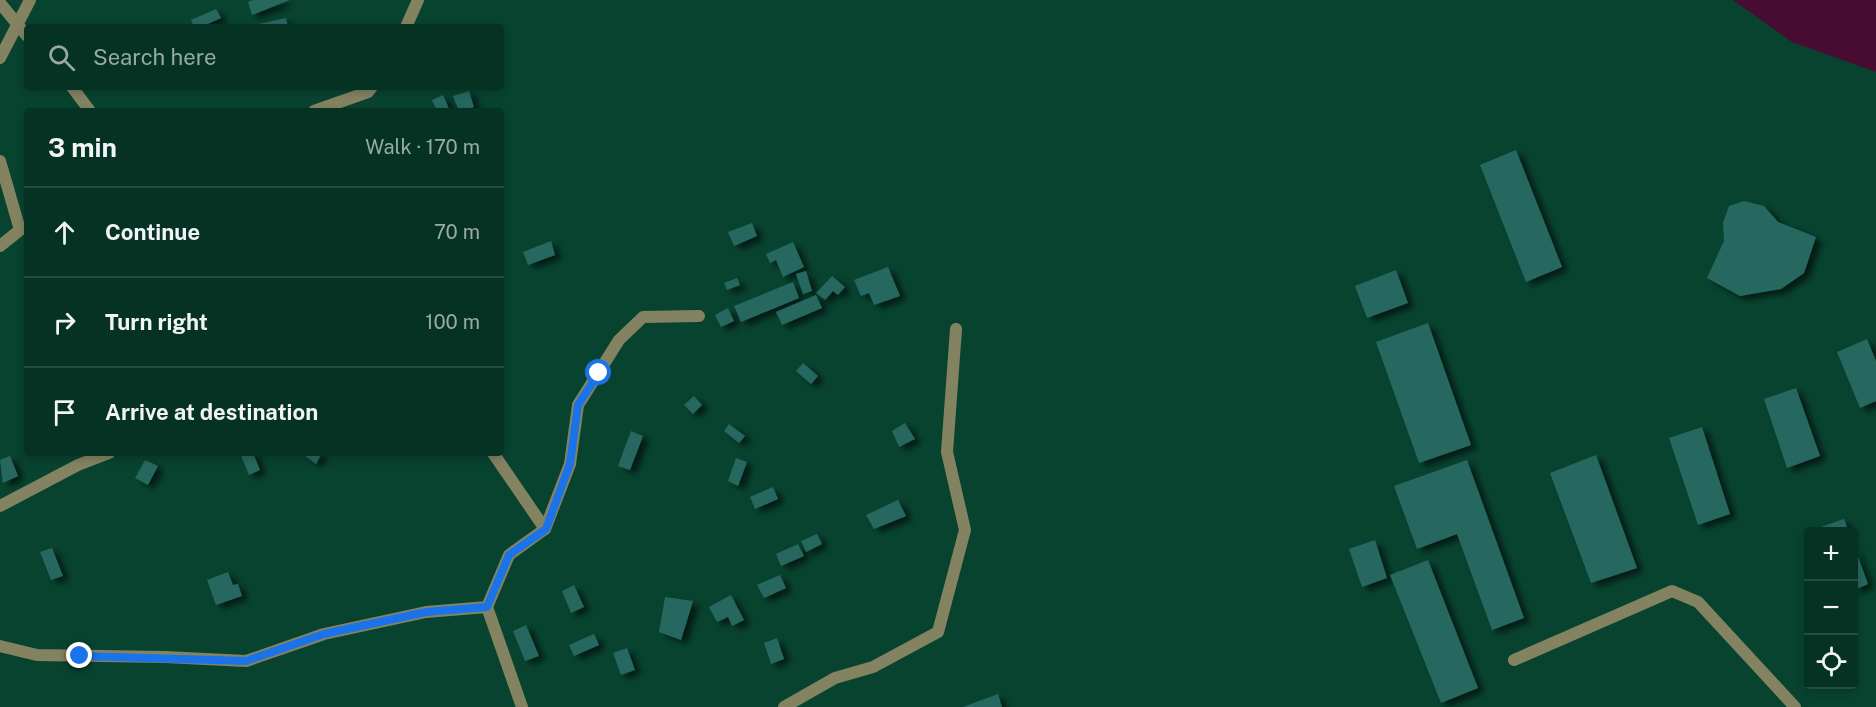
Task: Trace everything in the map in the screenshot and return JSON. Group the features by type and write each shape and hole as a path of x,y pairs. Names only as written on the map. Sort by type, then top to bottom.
{"street":[{"path":"0,58 30,0"},
{"path":"407,24 418,0"},
{"path":"0,3 24,33"},
{"path":"74,90 88,108"},
{"path":"323,108 370,90"},
{"path":"0,161 20,230"},
{"path":"0,246 20,230 24,224"},
{"path":"522,707 487,607 509,555 546,529 570,464 578,405 619,340 643,316 699,316"},
{"path":"784,707 835,678 873,666 938,632 965,530 947,452 956,329"},
{"path":"0,506 78,465 101,456"},
{"path":"495,456 546,529"},
{"path":"1515,660 1672,591 1698,602 1795,707"},
{"path":"0,646 37,655 246,661 324,634 426,612 487,607"}],"shaded area":[{"path":"1733,0 1876,0 1876,72 1792,42"}],"building":[{"path":"290,0 252,15 248,2"},
{"path":"216,9 221,18 208,24 193,24 191,20"},
{"path":"286,18 287,24 259,24"},
{"path":"469,91 474,107 458,108 453,96"},
{"path":"443,95 449,108 436,108 432,100"},
{"path":"1516,150 1562,267 1526,282 1480,165"},
{"path":"1744,201 1764,206 1778,222 1816,237 1804,273 1781,289 1740,296 1707,278 1724,241 1723,223 1729,206"},
{"path":"752,223 757,236 734,246 728,232"},
{"path":"551,241 555,255 528,265 523,252"},
{"path":"793,242 804,267 783,277 776,260 770,263 766,254"},
{"path":"888,267 900,296 874,305 869,293 861,296 854,280"},
{"path":"1396,270 1408,303 1367,318 1355,286"},
{"path":"806,271 812,291 803,294 796,274"},
{"path":"832,276 845,287 838,295 833,291 825,300 816,293"},
{"path":"737,278 740,285 727,290 724,283"},
{"path":"793,282 799,298 741,322 734,306"},
{"path":"816,295 822,308 782,325 776,312"},
{"path":"728,308 734,321 721,327 715,315"},
{"path":"1428,323 1471,445 1419,463 1376,342"},
{"path":"1867,339 1876,361 1876,401 1860,408 1837,352"},
{"path":"803,363 818,376 811,384 796,371"},
{"path":"1796,388 1820,456 1787,468 1764,399"},
{"path":"694,396 702,405 693,414 684,405"},
{"path":"905,423 915,439 899,447 892,431"},
{"path":"729,424 745,436 739,443 724,431"},
{"path":"1702,427 1730,514 1698,525 1669,438"},
{"path":"631,431 643,436 630,470 618,466"},
{"path":"1596,455 1637,568 1591,583 1550,473"},
{"path":"10,456 18,476 3,483 0,460"},
{"path":"241,456 254,456 260,470 249,475"},
{"path":"305,456 320,456 316,464"},
{"path":"736,458 747,462 738,486 728,481"},
{"path":"145,460 158,466 148,485 135,478"},
{"path":"1467,460 1524,618 1492,630 1457,534 1417,549 1394,486"},
{"path":"773,487 778,499 755,509 750,497"},
{"path":"898,500 906,516 874,529 866,515"},
{"path":"1844,519 1847,527 1821,527"},
{"path":"817,534 822,544 806,552 801,541"},
{"path":"1375,540 1387,578 1362,587 1349,549"},
{"path":"798,544 804,556 781,566 776,554"},
{"path":"52,548 63,576 51,580 40,552"},
{"path":"1858,557 1868,584 1858,588"},
{"path":"1428,560 1478,688 1441,703 1390,575"},
{"path":"228,572 233,585 238,584 242,596 216,605 207,580"},
{"path":"780,575 786,588 764,598 757,585"},
{"path":"574,585 584,607 571,613 562,591"},
{"path":"731,595 744,620 732,626 728,617 717,622 709,607"},
{"path":"665,597 693,601 681,640 659,632"},
{"path":"526,625 539,656 525,661 513,631"},
{"path":"594,634 599,645 574,656 569,645"},
{"path":"777,638 784,659 771,664 764,643"},
{"path":"627,648 635,670 621,675 613,653"},
{"path":"998,694 1002,707 963,707"}],"route":[{"path":"80,656 246,661 324,634 426,612 487,607 509,555 546,529 570,464 578,405 599,373"}]}
